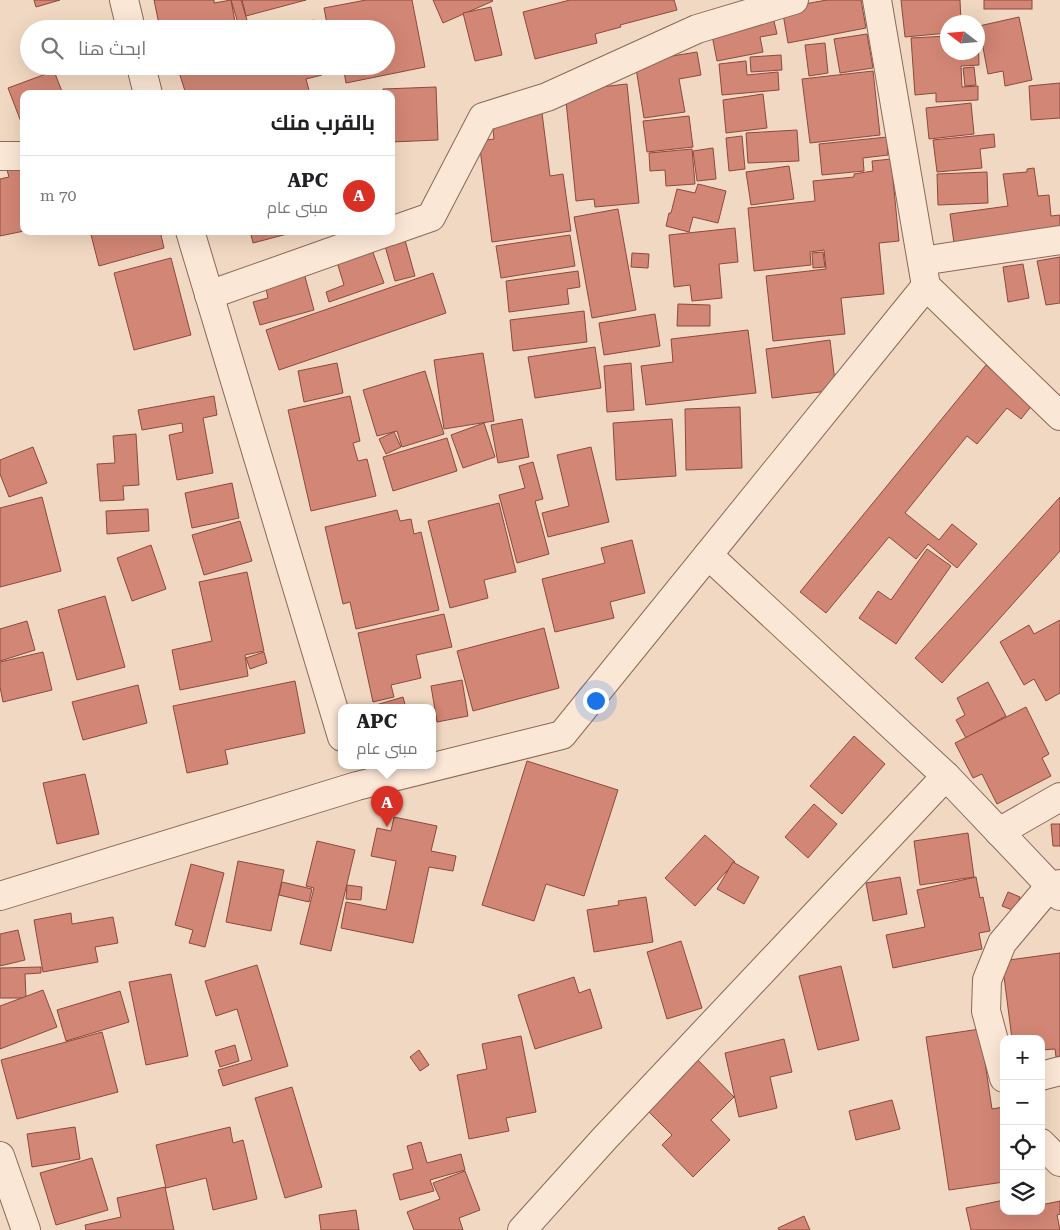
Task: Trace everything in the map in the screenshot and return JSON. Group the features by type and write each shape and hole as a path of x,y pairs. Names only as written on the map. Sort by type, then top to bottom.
{"street":[{"path":"124,0 129,20"},
{"path":"395,230 431,217 483,117 547,97 697,28 794,0"},
{"path":"877,0 924,274 1060,416"},
{"path":"143,75 147,90"},
{"path":"0,156 20,156"},
{"path":"191,235 338,724"},
{"path":"209,295 380,235"},
{"path":"436,760 562,735 708,555 924,274 1060,240"},
{"path":"708,555 946,776 1057,889 1002,943 987,980 986,1011 1000,1063"},
{"path":"0,896 354,776 390,769"},
{"path":"522,1230 618,1124 946,776"},
{"path":"999,832 1060,797"},
{"path":"1045,1075 1060,1071"},
{"path":"1045,1147 1060,1162"},
{"path":"0,1156 16,1227"}],"building":[{"path":"34,0 60,0 36,7"},
{"path":"154,0 214,0 214,3 231,0 235,20 158,20"},
{"path":"231,0 241,0 247,20 237,20"},
{"path":"242,0 306,0 246,16"},
{"path":"366,0 412,0 425,67 395,73 395,20 326,20 324,8"},
{"path":"433,0 492,0 493,1 443,23"},
{"path":"570,0 674,0 677,10 620,25 621,27 595,34 597,43 535,59 523,12"},
{"path":"827,0 861,0 866,28 788,43 782,8"},
{"path":"901,0 960,0 961,15 940,15 940,34 905,37"},
{"path":"984,0 1032,0 1032,9 984,9"},
{"path":"491,7 502,55 475,61 463,13"},
{"path":"773,17 777,34 760,37 763,52 717,61 710,25"},
{"path":"1019,17 1032,80 1005,86 1003,71 988,74 985,58 985,25"},
{"path":"867,34 873,68 840,73 834,39"},
{"path":"940,36 940,60 979,60 979,65 961,66 962,87 978,86 978,100 936,102 936,93 915,95 911,38"},
{"path":"825,43 828,73 809,76 805,45"},
{"path":"697,52 701,75 679,79 685,112 644,118 635,62"},
{"path":"781,55 782,70 751,72 750,57"},
{"path":"746,61 747,75 778,72 779,90 722,95 719,64"},
{"path":"974,67 976,85 965,86 963,68"},
{"path":"873,71 880,135 810,143 802,79"},
{"path":"43,75 56,75 61,90 20,90 20,119 8,88"},
{"path":"180,75 322,75 306,79 309,90 185,90"},
{"path":"345,75 386,75 346,83"},
{"path":"1060,83 1060,118 1031,120 1029,86"},
{"path":"627,84 639,203 595,207 594,199 576,201 565,91"},
{"path":"436,87 438,140 395,142 395,90 383,89"},
{"path":"763,94 767,128 726,133 723,100"},
{"path":"971,103 974,134 929,139 926,108"},
{"path":"542,113 550,176 563,174 571,231 492,242 479,141 494,139 492,120"},
{"path":"689,116 693,147 647,152 643,121"},
{"path":"797,130 799,161 748,163 746,133"},
{"path":"994,134 995,147 980,149 982,168 937,172 933,140"},
{"path":"742,136 745,169 729,171 726,138"},
{"path":"887,137 888,155 863,158 864,171 822,175 819,144"},
{"path":"713,148 716,179 697,181 693,151"},
{"path":"692,149 695,184 666,186 665,170 650,171 649,153"},
{"path":"891,159 899,241 879,243 884,294 841,298 845,334 773,341 766,276 826,269 824,250 810,252 811,265 754,271 748,208 815,201 813,181 854,177 854,174 873,171 872,161"},
{"path":"789,166 794,199 751,205 746,172"},
{"path":"20,168 20,232 0,236 0,179 9,177 7,170"},
{"path":"1034,168 1038,196 1049,195 1051,216 1060,215 1060,230 954,243 950,214 1008,206 1003,174 1027,172 1027,169"},
{"path":"987,172 988,203 938,205 937,174"},
{"path":"698,184 726,191 718,223 693,217 689,232 666,226 677,189 695,193"},
{"path":"618,209 636,310 592,318 574,217"},
{"path":"735,228 738,262 719,264 722,298 692,301 690,285 674,287 669,235"},
{"path":"403,233 415,276 395,281 383,239"},
{"path":"91,235 161,235 164,248 99,266"},
{"path":"251,235 283,235 253,243"},
{"path":"570,235 575,266 501,278 496,246"},
{"path":"371,247 384,283 329,302 326,292 344,285 336,259"},
{"path":"823,252 825,267 813,268 812,253"},
{"path":"632,253 649,254 648,268 631,267"},
{"path":"1060,257 1060,303 1046,305 1037,261"},
{"path":"171,258 191,335 134,350 114,273"},
{"path":"1023,264 1029,298 1008,302 1003,267"},
{"path":"578,271 580,287 567,289 569,304 509,312 506,281"},
{"path":"304,273 314,310 260,325 253,302 268,298 265,284"},
{"path":"433,273 446,313 279,370 266,330"},
{"path":"678,304 710,305 710,326 677,326"},
{"path":"584,311 587,342 513,351 510,320"},
{"path":"655,314 660,346 604,355 599,323"},
{"path":"748,330 756,393 646,405 641,366 673,362 671,339"},
{"path":"830,340 836,390 772,398 766,349"},
{"path":"595,347 601,388 535,398 528,357"},
{"path":"483,353 494,421 444,429 434,360"},
{"path":"337,363 343,393 304,402 298,371"},
{"path":"631,363 634,410 607,412 604,366"},
{"path":"986,365 1033,404 1021,419 1007,408 977,444 967,436 905,513 939,540 952,524 977,544 957,568 928,544 916,559 889,537 826,613 800,592"},
{"path":"425,371 444,434 402,447 397,431 377,436 363,390"},
{"path":"214,396 217,415 203,418 213,473 177,480 169,435 183,432 182,423 142,430 138,410"},
{"path":"350,396 360,441 353,443 358,461 367,459 376,496 311,511 288,410"},
{"path":"740,407 742,468 686,470 685,409"},
{"path":"522,419 529,457 498,463 491,425"},
{"path":"672,419 676,476 616,480 613,423"},
{"path":"484,423 495,457 463,468 451,435"},
{"path":"394,432 401,447 386,454 379,439"},
{"path":"136,434 139,485 123,486 124,500 100,501 97,464 115,463 113,436"},
{"path":"447,438 457,471 393,491 383,457"},
{"path":"33,447 47,483 9,497 0,474 0,460"},
{"path":"591,447 609,522 548,537 542,513 569,506 557,455"},
{"path":"533,462 543,499 535,501 549,554 517,563 499,495 525,488 519,466"},
{"path":"232,483 239,518 192,528 185,493"},
{"path":"42,497 61,571 0,587 0,508"},
{"path":"1060,497 1060,551 942,683 915,658"},
{"path":"499,503 516,572 484,580 488,598 450,608 428,521"},
{"path":"148,509 149,531 107,534 106,511"},
{"path":"397,510 400,521 411,519 414,534 421,532 439,610 356,629 350,602 343,604 325,527"},
{"path":"240,521 252,561 204,575 192,535"},
{"path":"632,540 645,593 610,602 614,618 555,632 542,579 605,563 601,548"},
{"path":"151,545 166,589 132,601 117,558"},
{"path":"927,549 951,566 896,644 859,618 878,591 891,600"},
{"path":"247,572 264,651 245,655 248,676 180,690 172,650 212,641 199,582"},
{"path":"105,596 125,667 77,680 58,610"},
{"path":"444,614 452,647 416,655 421,678 391,685 394,697 373,702 358,633"},
{"path":"1060,620 1060,693 1046,701 1034,679 1024,685 1000,642 1029,625 1034,634"},
{"path":"27,621 35,650 0,661 0,629"},
{"path":"544,628 559,688 473,711 457,651"},
{"path":"43,652 52,690 3,702 0,687 0,662"},
{"path":"264,652 267,663 250,669 246,658"},
{"path":"462,680 468,716 437,722 436,704 434,704 431,686"},
{"path":"295,681 305,733 225,750 228,764 187,773 173,706"},
{"path":"988,682 1006,716 966,738 956,720 965,715 957,698"},
{"path":"138,685 147,723 83,740 72,702"},
{"path":"403,697 405,704 379,704"},
{"path":"1026,707 1049,754 1042,758 1051,776 997,804 982,774 973,778 955,743"},
{"path":"854,736 885,764 842,814 810,786"},
{"path":"527,761 618,790 584,896 546,884 534,921 482,905"},
{"path":"85,774 99,834 57,844 43,783"},
{"path":"814,804 837,824 808,858 785,837"},
{"path":"394,817 437,826 431,851 456,856 453,871 429,867 413,943 341,928 346,902 386,910 396,861 371,856 377,828 391,831"},
{"path":"1051,824 1060,824 1060,846 1053,846"},
{"path":"968,833 974,877 920,885 914,841"},
{"path":"705,835 735,862 695,906 665,878"},
{"path":"317,841 355,850 331,951 300,944 314,888 306,886"},
{"path":"238,861 284,870 271,931 226,922"},
{"path":"733,862 759,877 744,904 717,889"},
{"path":"191,864 224,873 205,947 189,943 193,930 175,925"},
{"path":"900,877 907,914 873,921 866,883"},
{"path":"976,877 980,898 983,897 990,931 979,933 982,949 893,968 886,935 925,927 917,890"},
{"path":"282,882 312,889 309,902 279,895"},
{"path":"347,885 362,887 361,900 346,899"},
{"path":"1008,892 1020,897 1015,911 1002,906"},
{"path":"646,897 653,942 594,952 587,910 619,905 618,901"},
{"path":"71,913 72,924 113,917 118,943 95,947 98,962 43,972 34,920"},
{"path":"18,930 25,960 0,966 0,934"},
{"path":"681,941 702,1008 667,1019 647,952"},
{"path":"1060,953 1060,1056 1056,1057 1055,1049 1045,1050 1045,1035 1011,1035 1002,961"},
{"path":"257,965 288,1066 223,1086 218,1070 252,1060 237,1009 216,1016 205,981"},
{"path":"841,966 859,1040 818,1050 799,976"},
{"path":"41,967 41,973 25,974 26,998 0,998 0,968"},
{"path":"171,974 188,1056 146,1065 129,982"},
{"path":"574,977 579,993 590,989 602,1028 535,1049 518,995"},
{"path":"43,990 57,1027 0,1049 0,1006"},
{"path":"120,991 129,1022 66,1041 57,1010"},
{"path":"980,1029 992,1109 1000,1108 1000,1183 949,1190 926,1037"},
{"path":"102,1032 118,1092 17,1119 1,1060"},
{"path":"521,1036 536,1112 506,1118 509,1131 469,1139 457,1075 487,1069 482,1044"},
{"path":"784,1039 792,1072 770,1077 777,1108 739,1117 725,1053"},
{"path":"235,1045 239,1061 220,1067 215,1051"},
{"path":"419,1050 429,1065 420,1071 410,1057"},
{"path":"696,1058 734,1097 711,1120 730,1140 693,1177 662,1145 672,1135 645,1108"},
{"path":"292,1087 322,1187 285,1198 255,1098"},
{"path":"892,1100 900,1129 856,1140 849,1111"},
{"path":"75,1127 80,1159 32,1167 27,1134"},
{"path":"230,1127 233,1143 243,1140 257,1199 213,1210 206,1178 166,1188 156,1145"},
{"path":"421,1142 427,1163 461,1154 465,1170 430,1180 434,1191 400,1200 393,1174 413,1169 407,1146"},
{"path":"92,1158 108,1210 56,1225 40,1173"},
{"path":"465,1171 480,1210 459,1218 463,1230 414,1230 407,1212 440,1199 433,1183"},
{"path":"165,1187 174,1230 86,1230 85,1225 121,1217 117,1198"},
{"path":"1000,1201 1000,1215 1045,1215 1045,1204 1060,1201 1060,1214 1057,1215 1060,1230 971,1230 966,1208"},
{"path":"356,1210 359,1230 321,1230 319,1215"},
{"path":"804,1216 810,1230 779,1230 778,1228"}],"place":[{"name":"APC","path":"387,827"}]}
